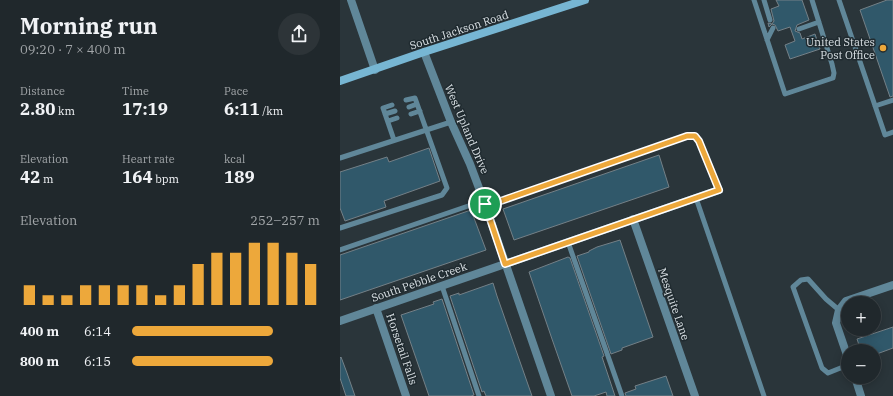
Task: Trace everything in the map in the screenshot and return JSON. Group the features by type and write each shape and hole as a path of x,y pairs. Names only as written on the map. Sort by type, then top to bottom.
{"main road":[{"name":"South Jackson Road","path":"340,81 585,0"}],"street":[{"path":"351,0 375,70"},
{"name":"West Upland Drive","path":"424,52 485,204 551,396"},
{"name":"South Pebble Creek","path":"340,321 719,190"},
{"name":"Mesquite Lane","path":"633,219 695,396"},
{"path":"843,344 836,323 839,310 846,301 893,285"},
{"name":"Horsetail Falls","path":"376,308 406,396"},
{"path":"857,384 861,396"}],"lane":[{"path":"754,0 785,94 833,78 834,73 832,64 812,0"},
{"path":"764,0 770,20"},
{"path":"839,0 885,135 893,132"},
{"path":"799,29 819,22"},
{"path":"767,40 773,28"},
{"path":"340,228 442,195 447,188 415,98 406,100"},
{"path":"875,106 893,100"},
{"path":"409,107 417,104"},
{"path":"392,105 383,108 394,140"},
{"path":"385,114 395,111"},
{"path":"411,114 420,111"},
{"path":"388,121 397,118"},
{"path":"340,158 451,122"},
{"path":"340,250 474,204 495,203 687,136 695,136 699,141 719,190"},
{"path":"696,198 764,396"},
{"path":"568,242 622,396"},
{"path":"839,310 826,299 808,279 801,280 793,287 822,368 828,373 841,368"},
{"path":"442,286 479,396"}],"building":[{"path":"776,0 802,0 809,20 797,25 795,31 800,33 802,39 815,34 820,49 790,59 785,45 795,41 790,27 778,31 775,25 772,24 774,21 771,9 779,6"},
{"name":"United States Post Office","path":"887,0 893,0 893,96 890,97 860,10"},
{"path":"429,148 440,181 384,201 386,207 345,221 340,208 340,172 387,157 389,162"},
{"path":"659,155 669,187 514,240 503,209"},
{"path":"471,210 486,250 340,300 340,255"},
{"path":"620,240 653,337 622,348 622,350 611,354 577,256 589,252 597,247"},
{"path":"568,257 570,258 604,356 602,357 615,396 607,396 606,392 594,396 572,396 529,272"},
{"path":"493,283 532,396 486,396 484,391 482,392 450,296 459,293 459,295"},
{"path":"442,299 474,395 471,396 429,396 401,315 434,304 433,302"},
{"path":"893,327 893,348 881,352 881,344 859,344 857,339 866,336 881,336 881,331"},
{"path":"341,357 355,396 346,396 340,378"},
{"path":"666,376 673,396 626,396 625,393 636,389 635,386"}],"place":[{"name":"United States Post Office","path":"883,48"}],"route":[{"path":"687,136 695,136 699,141 719,190 505,264 485,204 495,203 687,136"}]}
